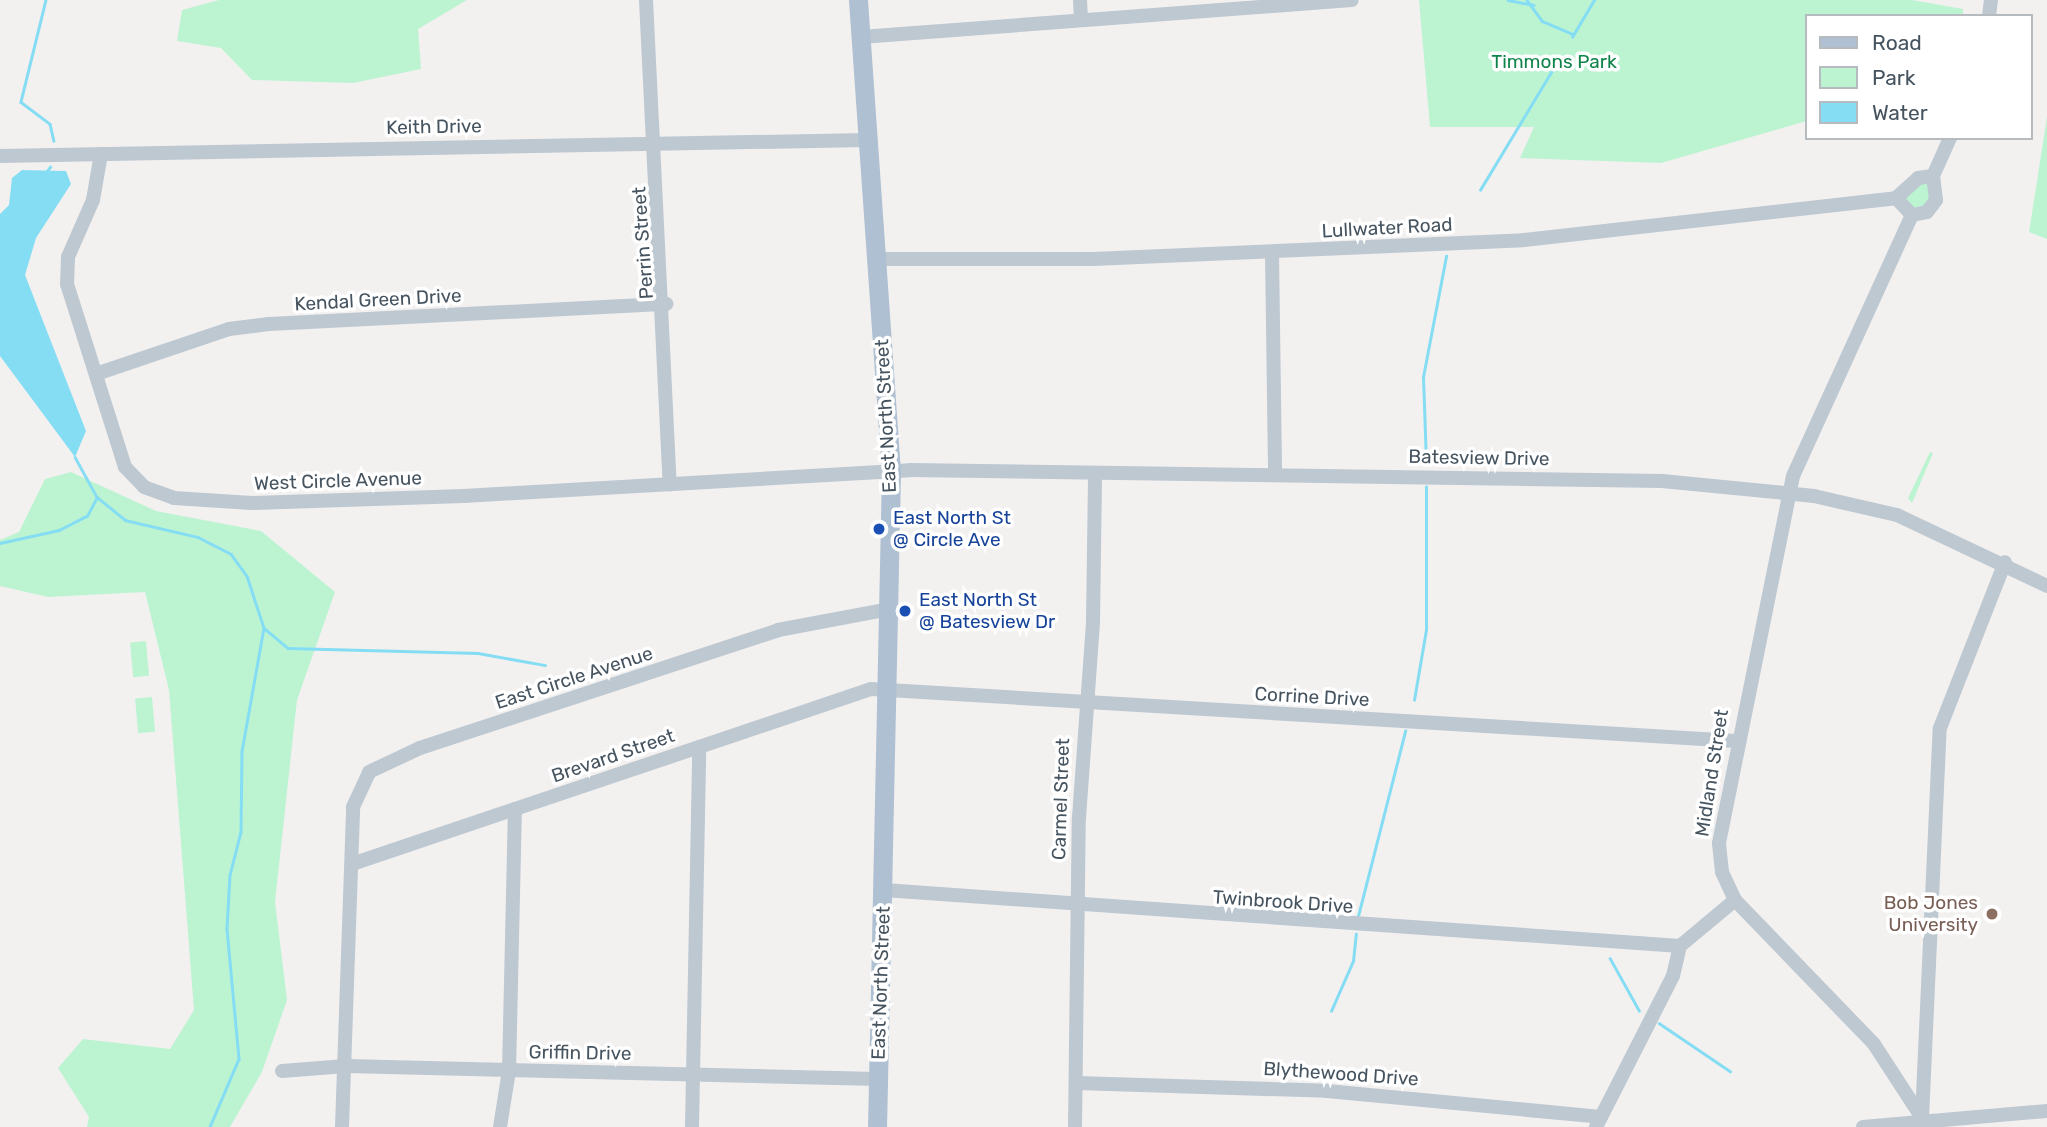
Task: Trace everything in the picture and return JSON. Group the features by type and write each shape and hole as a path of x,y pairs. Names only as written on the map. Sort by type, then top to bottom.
{"main road":[{"name":"East North Street","path":"858,0 891,472 877,1127"}],"street":[{"name":"Perrin Street","path":"646,0 666,304 670,484"},
{"path":"1080,0 1081,19"},
{"path":"861,37 1352,0"},
{"name":"Keith Drive","path":"0,156 868,140"},
{"path":"1933,176 1918,178 1896,198 1912,215 1933,205 1933,176 1949,140"},
{"name":"West Circle Avenue","path":"101,154 93,200 66,270 125,467 144,487 174,498 252,503 891,472"},
{"name":"Lullwater Road","path":"877,259 1272,253 1524,240 1896,198"},
{"name":"Midland Street","path":"1912,215 1789,493 1735,741 1719,843 1722,872 1735,900 1874,1044 1922,1122"},
{"path":"1272,253 1275,475"},
{"name":"Kendal Green Drive","path":"99,373 229,329 269,324 666,304"},
{"name":"Batesview Drive","path":"891,472 1095,472 1662,481 1789,493 1897,515 2005,562 2047,586"},
{"name":"Carmel Street","path":"1075,1127 1077,908 1083,703 1093,622 1095,472"},
{"path":"1922,1122 1940,728 2005,562"},
{"name":"East Circle Avenue","path":"342,1127 355,799 362,780 380,764 778,630 889,608"},
{"name":"Brevard Street","path":"352,864 866,689 886,692"},
{"name":"Corrine Drive","path":"886,692 1735,741"},
{"path":"692,1127 699,747"},
{"path":"500,1127 509,1071 515,809"},
{"name":"Twinbrook Drive","path":"884,890 1077,908 1680,946"},
{"path":"1599,1122 1673,976 1680,946 1735,900"},
{"name":"Griffin Drive","path":"282,1070 346,1066 878,1079"},
{"name":"Blythewood Drive","path":"1077,1083 1301,1090 1599,1122"},
{"path":"1863,1127 2047,1111"}],"green space":[{"path":"219,0 467,0 418,29 421,69 353,83 252,80 221,48 177,41 182,10"},
{"name":"Timmons Park","path":"1419,0 1912,0 1963,9 1963,14 1806,14 1806,121 1661,163 1520,158 1534,127 1430,127"},
{"path":"2047,117 2047,239 2029,232"},
{"path":"1926,182 1933,192 1925,208 1912,207 1905,198 1909,189"},
{"path":"1930,452 1933,453 1912,503 1908,498"},
{"path":"71,472 156,511 261,531 335,592 297,700 275,902 287,1000 262,1072 230,1127 87,1127 89,1117 58,1068 83,1039 170,1049 194,1010 169,690 145,592 48,597 0,586 0,540 19,532 45,479"},
{"path":"146,641 149,676 133,677 130,642"},
{"path":"152,697 155,732 138,733 135,698"}],"water":[{"path":"22,170 66,171 71,184 36,238 25,275 86,431 75,457 0,356 0,214 9,205 12,178"}],"waterway":[{"path":"46,0 21,102 50,124 54,141"},
{"path":"1508,0 1534,5"},
{"path":"1527,0 1542,21 1573,34"},
{"path":"1572,37 1594,0"},
{"path":"1480,190 1556,64"},
{"path":"47,171 50,167"},
{"path":"1426,463 1423,377 1446,256"},
{"path":"75,457 97,497 125,520 198,537 231,554 247,576 264,628 242,752 241,832 230,875 227,929 239,1059 210,1127"},
{"path":"1414,700 1426,630 1426,487"},
{"path":"0,543 59,530 87,516 97,497"},
{"path":"264,628 288,648 478,653 545,665"},
{"path":"1358,916 1405,731"},
{"path":"1331,1011 1353,961 1356,934"},
{"path":"1610,958 1639,1010"},
{"path":"1659,1023 1730,1071"}],"place":[{"name":"East North St @ Circle Ave","path":"879,529"},
{"name":"East North St @ Batesview Dr","path":"905,611"},
{"name":"Bob Jones University","path":"1992,914"}]}
